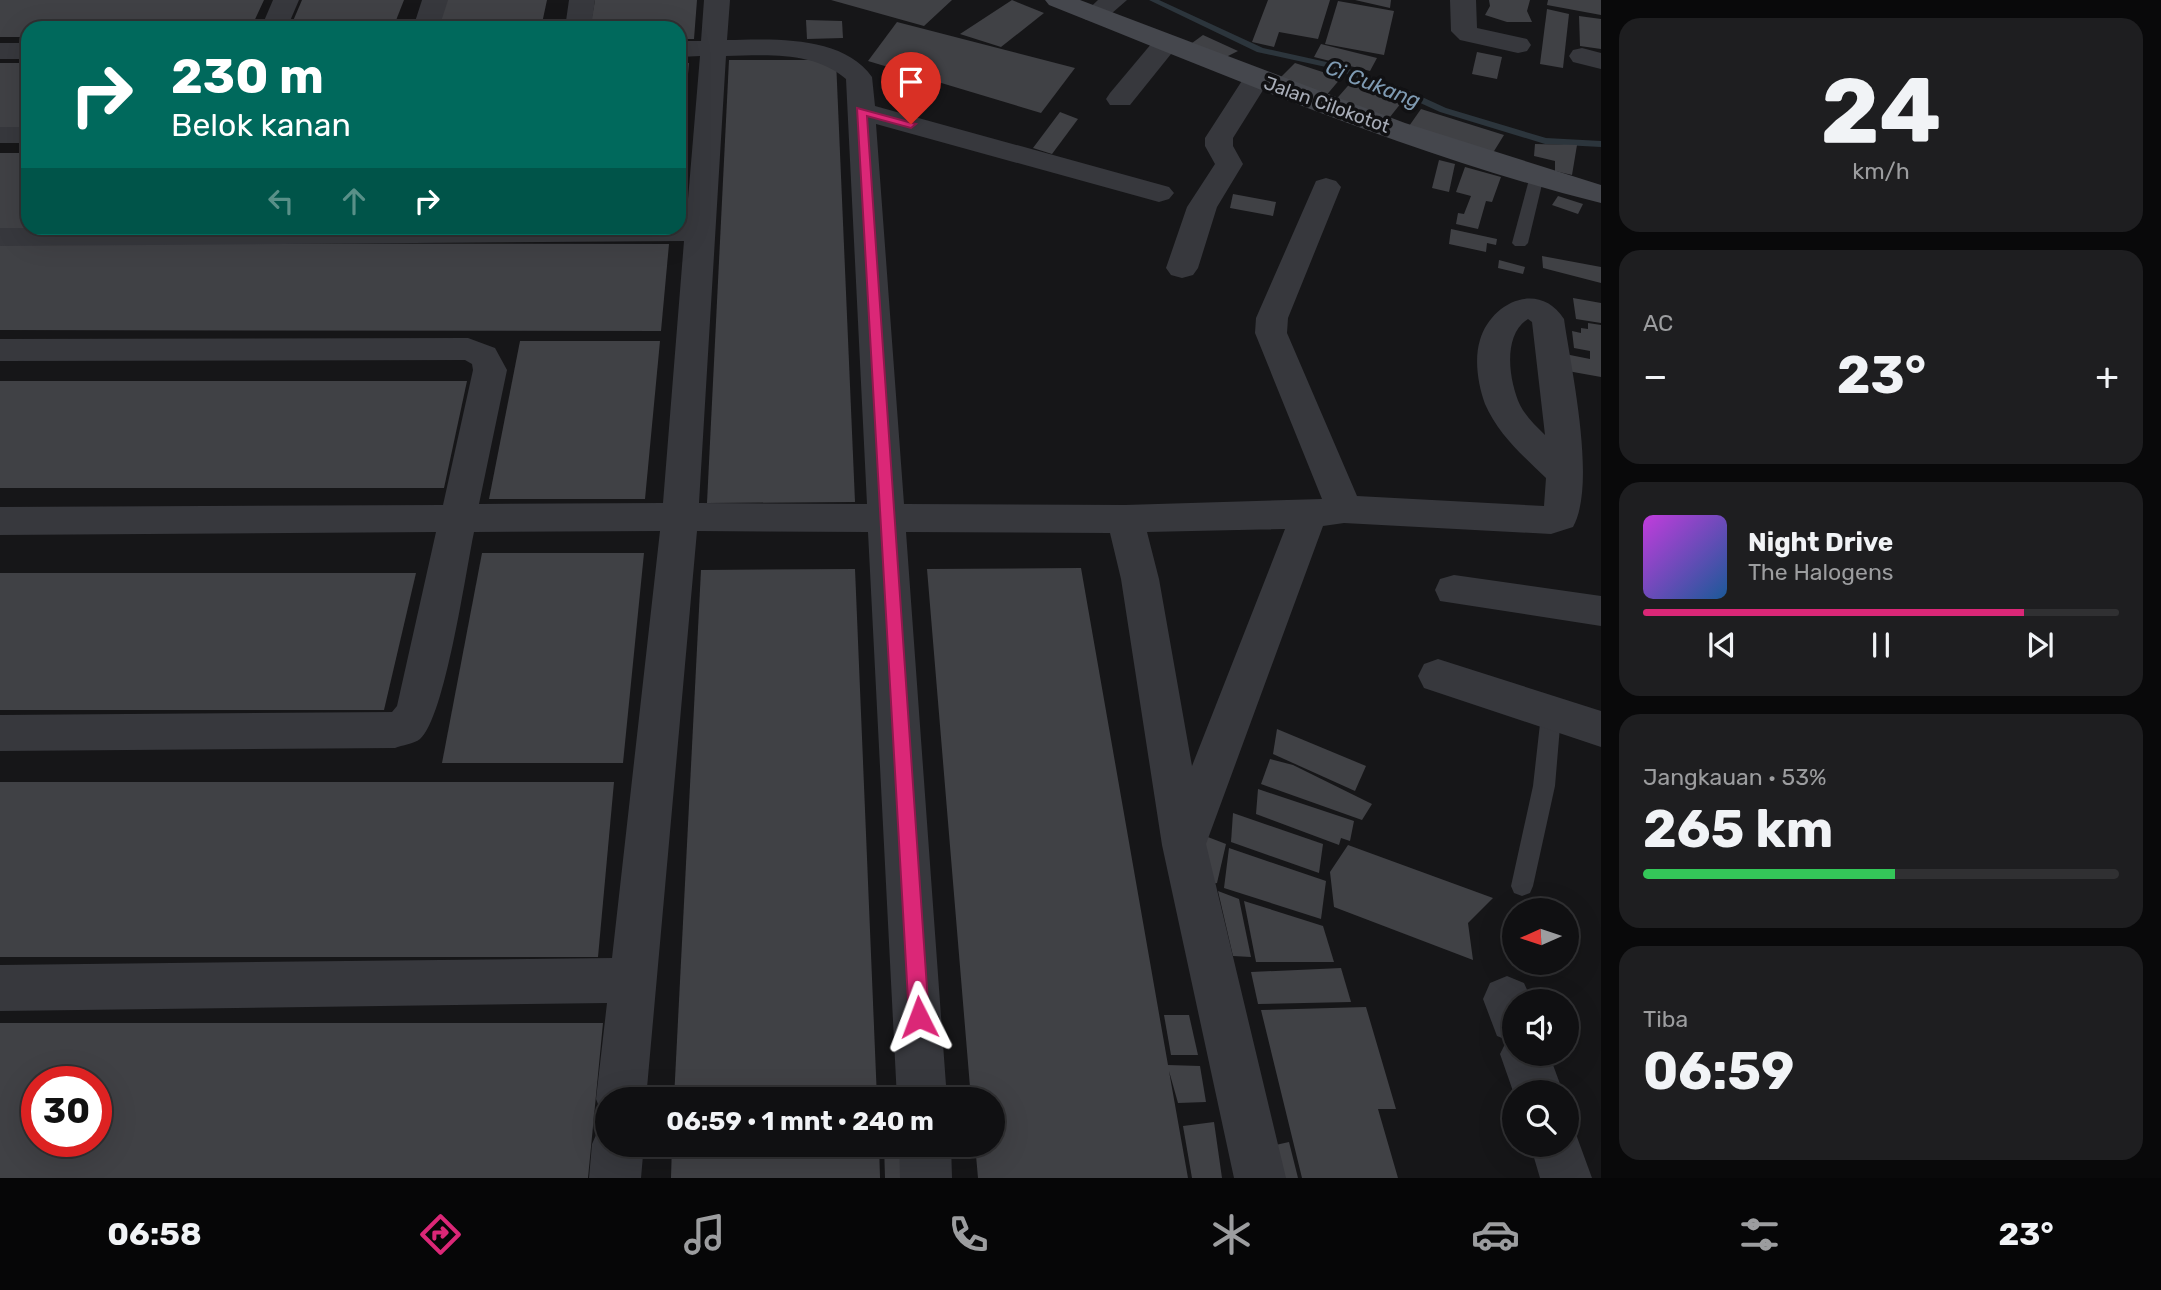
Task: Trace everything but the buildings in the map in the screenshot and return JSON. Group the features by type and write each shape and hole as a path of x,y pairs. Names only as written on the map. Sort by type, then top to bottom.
{"street":[{"path":"277,21 286,0"},
{"path":"428,21 435,0"},
{"path":"579,21 582,0"},
{"path":"622,1087 680,517 699,232 694,136 696,48 717,0"},
{"name":"Jalan Cilokotot","path":"1058,0 1105,7 1166,43 1326,106 1537,176 1601,194"},
{"path":"1463,0 1464,31 1477,37 1518,45"},
{"path":"1120,99 1166,43"},
{"path":"696,48 818,52 841,60 859,77 921,1087"},
{"path":"0,51 21,51"},
{"path":"1182,268 1202,207 1229,164 1219,146 1219,138 1257,79"},
{"path":"861,111 1159,193"},
{"path":"0,135 21,135"},
{"path":"1184,845 1326,512 1271,333 1272,318 1326,187"},
{"path":"686,232 699,232"},
{"path":"0,237 57,235"},
{"path":"0,350 468,349 481,353 488,360 490,370 416,712 405,727 395,730 0,733"},
{"path":"0,521 680,517 1125,520 1326,512 1551,520 1560,517 1562,510 1564,474"},
{"path":"1125,520 1140,579 1184,845 1259,1178"},
{"path":"1454,590 1601,611"},
{"path":"1438,676 1551,715 1601,729"},
{"path":"0,988 631,980"},
{"path":"615,1178 617,1157"},
{"path":"925,1157 926,1178"},
{"path":"1559,1157 1566,1178"}],"lane":[{"path":"1520,243 1537,176"},
{"path":"1522,886 1544,786 1551,715"}],"waterway":[{"name":"Ci Cukang","path":"1153,0 1260,50 1328,65 1395,88 1443,110 1545,141 1601,144"}],"route":[{"path":"911,124 861,111 883,496 893,606 919,1017"}]}
